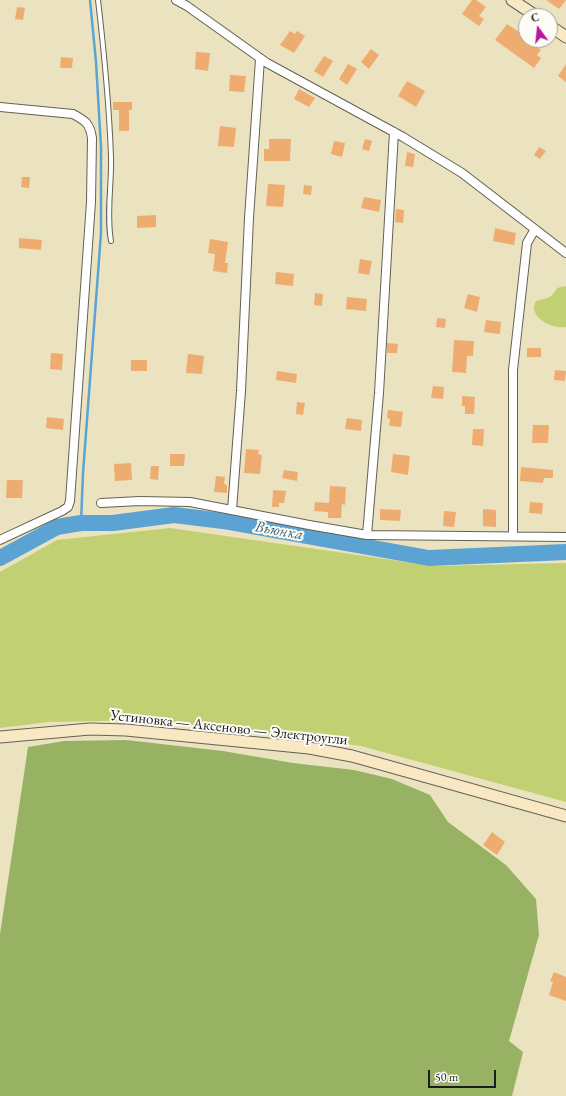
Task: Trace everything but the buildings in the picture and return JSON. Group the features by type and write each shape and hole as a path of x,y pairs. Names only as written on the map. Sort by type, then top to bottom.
{"main road":[{"path":"512,0 524,8"},
{"name":"Устиновка — Аксеново — Электроугли","path":"0,737 90,729 126,730 309,748 352,756 566,816"}],"street":[{"path":"176,0 187,6 260,59 394,132 462,173 566,253"},
{"path":"232,510 241,391 249,218 260,59"},
{"path":"0,107 73,114 84,119 91,128 92,138 91,202 70,501 68,508 0,540"},
{"path":"367,535 379,392 394,132"},
{"path":"513,536 513,370 527,243 535,229"},
{"path":"101,503 140,501 190,502 367,535 566,537"}],"lane":[{"path":"98,0 103,42 111,157 108,225 111,241"}],"green space":[{"path":"566,286 566,327 556,327 546,323 538,317 535,313 534,307 536,301 548,298 557,288"},
{"path":"170,528 434,566 566,563 566,802 361,746 153,720 49,722 0,728 0,572 57,540"},
{"path":"126,740 223,751 293,763 354,770 392,779 430,795 448,822 506,865 536,899 539,935 509,1041 523,1052 512,1096 0,1096 0,934 28,747 64,741"}],"waterway":[{"path":"81,523 83,473 101,233 101,147 96,62 90,0"},
{"name":"Вьюнка","path":"0,558 57,527 81,523 113,523 174,515 223,521 429,558 566,552"}]}
